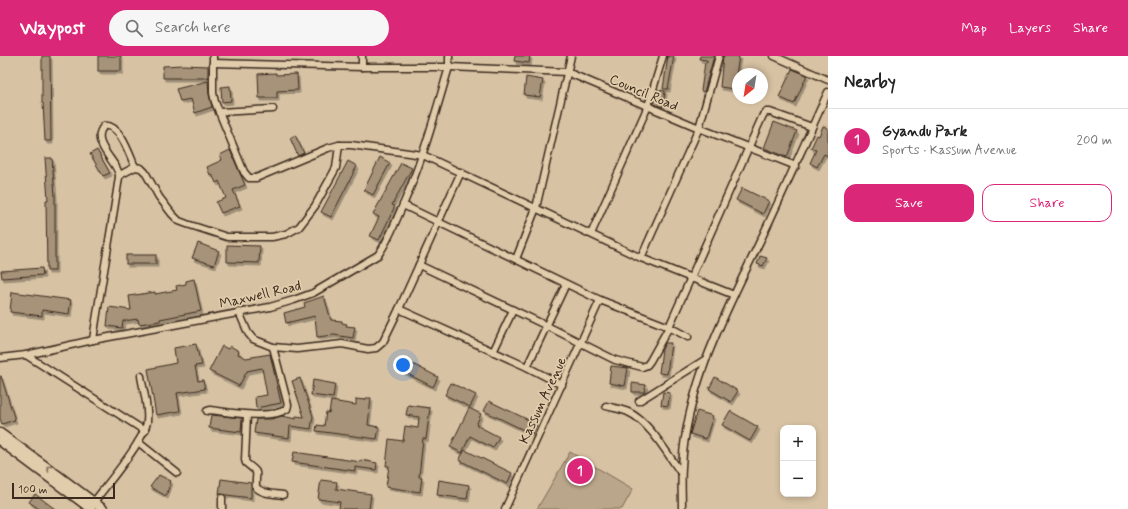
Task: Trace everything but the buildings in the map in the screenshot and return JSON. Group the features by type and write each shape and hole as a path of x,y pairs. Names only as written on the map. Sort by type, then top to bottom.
{"main road":[{"path":"0,433 20,447 92,505"},
{"path":"0,441 92,505 103,509"}],"street":[{"path":"213,56 213,93 219,112 244,172 249,178 256,178 328,148 339,145 351,145 424,155 641,258 734,295"},
{"path":"362,56 362,67"},
{"name":"Maxwell Road","path":"0,358 26,355 92,340 276,305 314,293 374,257 384,247 424,155 449,67 449,56"},
{"path":"516,260 536,208 571,56"},
{"path":"591,234 648,106 662,56"},
{"path":"641,258 699,128 719,56"},
{"path":"774,56 828,80"},
{"name":"Council Road","path":"213,63 362,67 449,67 567,72 699,128 796,166"},
{"path":"682,509 684,447 697,384 710,348 796,166 828,92"},
{"path":"219,112 273,109"},
{"path":"419,265 581,342 615,360 642,367 647,365 650,361 669,327 692,278 763,114 770,112 812,127"},
{"path":"92,340 120,175 100,139 101,130 104,126 112,127 117,131 135,167"},
{"path":"120,175 135,167 141,168 145,172 159,197 179,221 227,237 272,237 286,234 299,227 315,206 336,168 339,145"},
{"path":"239,312 248,332 253,339 273,347 298,349 342,344 368,349 376,348 383,342 399,309 437,222 461,172"},
{"path":"403,205 600,300 669,327 688,337"},
{"path":"527,367 566,284"},
{"name":"Kassum Avenue","path":"505,509 600,300"},
{"path":"399,309 527,367 562,386"},
{"path":"493,352 513,310"},
{"path":"207,411 210,410 247,415 278,413 286,409 288,405 273,347"},
{"path":"26,355 145,431"},
{"path":"639,401 706,359"},
{"path":"92,505 145,431 147,411 141,376"},
{"path":"606,406 628,412 641,421 652,433 682,475"},
{"path":"247,415 246,463 255,468 258,477 256,487 258,490 263,492 283,495"},
{"path":"138,442 176,473"},
{"path":"222,498 222,509"}],"shaded area":[{"path":"570,452 633,489 622,509 537,509"}],"place":[{"name":"Gyandu Park","path":"580,471"}]}
